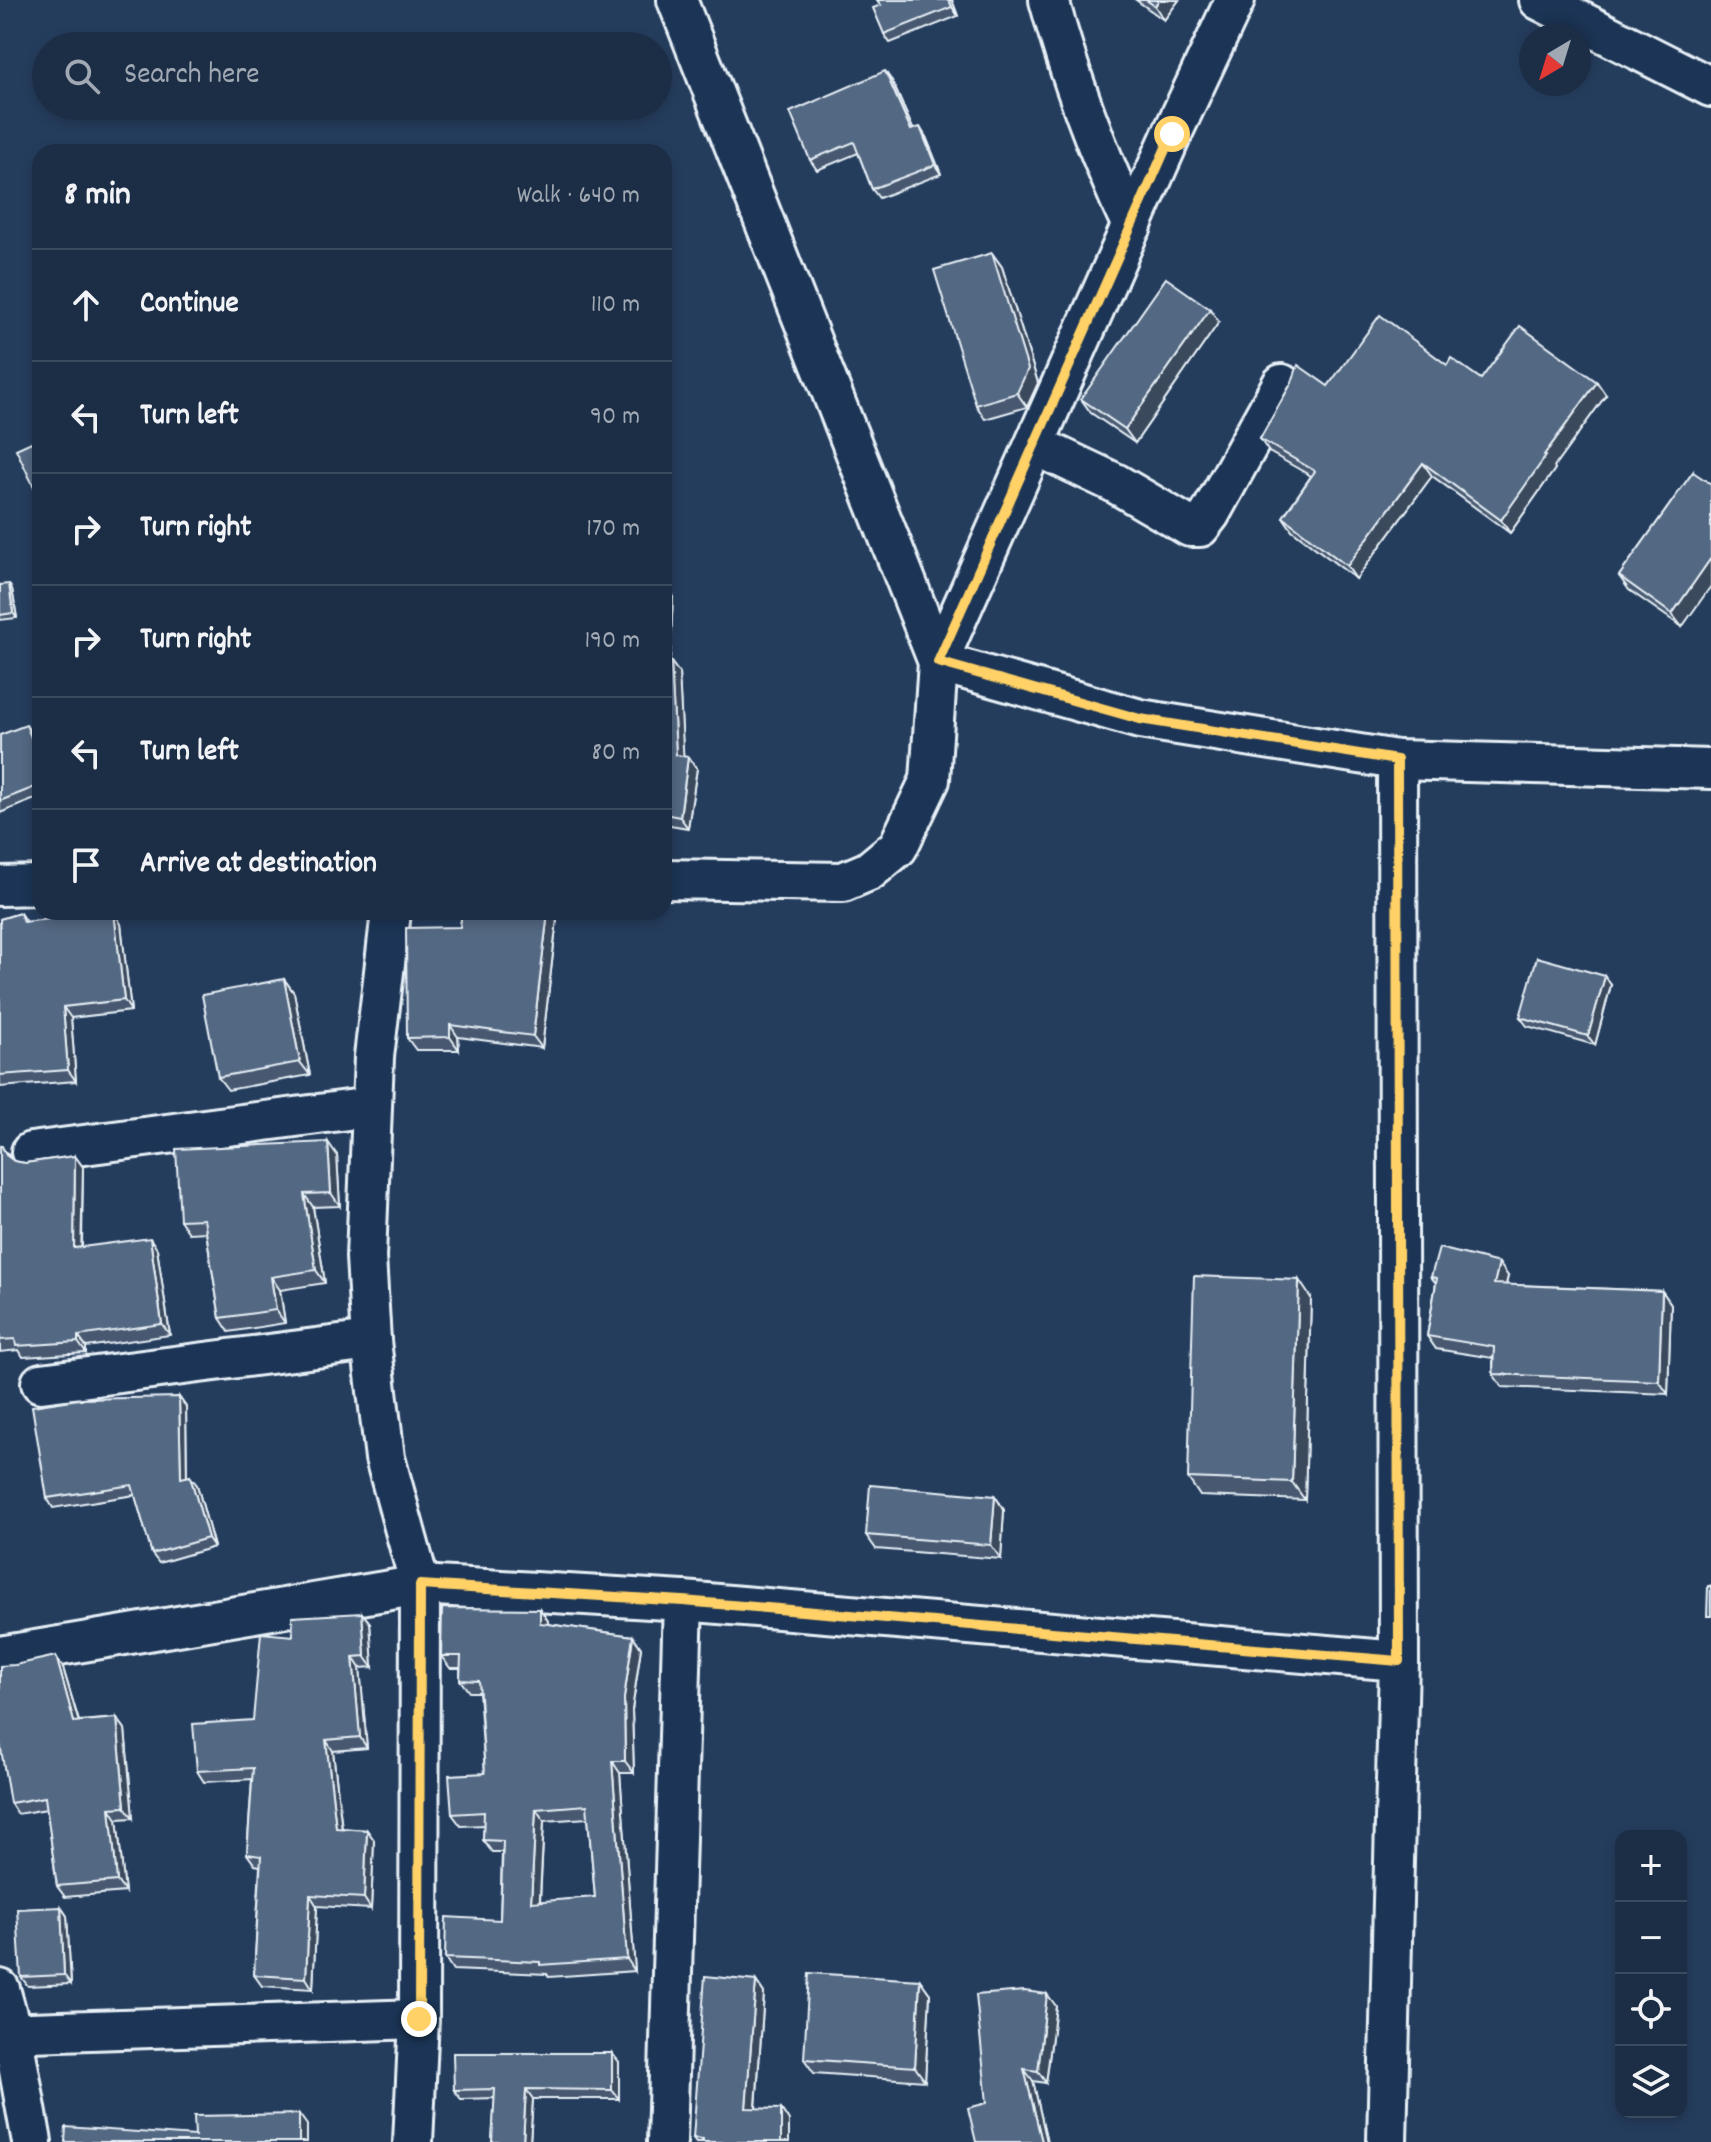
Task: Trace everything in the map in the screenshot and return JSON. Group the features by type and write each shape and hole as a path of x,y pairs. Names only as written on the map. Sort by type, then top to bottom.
{"street":[{"path":"677,0 938,662"},
{"path":"1049,0 1066,62 1106,170 1132,226"},
{"path":"672,879 843,882 869,871 898,847 930,780 938,662 1172,134 1235,0"},
{"path":"1539,0 1711,87"},
{"path":"1035,445 1115,483 1190,527 1200,527 1282,384"},
{"path":"938,662 1140,719 1397,760 1711,769"},
{"path":"1387,2142 1399,1661 1397,760"},
{"path":"0,886 32,885"},
{"path":"390,920 374,1057 366,1257 371,1341 385,1458 420,1585 419,2019 413,2142"},
{"path":"31,1152 371,1107"},
{"path":"41,1383 371,1341"},
{"path":"0,1656 420,1585 683,1601 1399,1661"},
{"path":"667,2142 683,1601"},
{"path":"0,1989 6,2032 32,2142"},
{"path":"6,2032 419,2019"}],"building":[{"path":"877,0 949,0 952,7 884,34 873,8 881,5"},
{"path":"885,71 911,130 920,127 935,165 872,189 854,142 810,160 790,112"},
{"path":"992,253 1028,369 1017,393 976,405 934,270"},
{"path":"1166,278 1210,309 1125,429 1081,399"},
{"path":"1380,315 1447,365 1451,358 1481,379 1520,326 1597,382 1501,520 1423,463 1347,566 1283,517 1315,471 1260,439 1292,382 1298,365 1328,386"},
{"path":"32,442 32,483 16,449"},
{"path":"1693,472 1711,484 1711,558 1672,614 1619,576"},
{"path":"9,584 13,613 0,615 0,585"},
{"path":"672,681 676,755 688,757 680,817 672,816"},
{"path":"26,725 32,740 32,788 0,801 0,735"},
{"path":"20,913 23,922 115,920 124,1000 63,1007 68,1070 0,1075 0,919"},
{"path":"461,920 547,920 533,1036 450,1025 450,1037 407,1038 406,928 460,927"},
{"path":"1537,957 1605,976 1588,1036 1520,1017"},
{"path":"284,979 300,1062 218,1077 202,995"},
{"path":"328,1142 331,1193 304,1194 316,1270 271,1277 276,1310 220,1318 204,1219 180,1220 176,1149"},
{"path":"0,1146 14,1161 25,1163 75,1156 74,1248 150,1238 162,1324 78,1336 78,1342 16,1346 15,1339 0,1340"},
{"path":"1439,1248 1499,1263 1494,1284 1662,1291 1659,1381 1493,1374 1494,1347 1427,1336 1437,1278 1431,1277"},
{"path":"1194,1276 1299,1280 1292,1482 1188,1478"},
{"path":"179,1397 181,1478 190,1476 208,1538 152,1554 132,1485 47,1498 32,1406 79,1399"},
{"path":"870,1485 995,1496 991,1545 866,1535"},
{"path":"1708,1586 1711,1586 1711,1616 1707,1616"},
{"path":"442,1608 540,1609 540,1623 633,1636 624,1698 625,1761 612,1761 627,1959 540,1965 540,1962 445,1958 446,1917 500,1920 503,1841 483,1840 484,1812 452,1814 449,1775 485,1773 479,1681 460,1680 461,1656 441,1656","holes":["587,1805 595,1897 531,1902 536,1809"]},
{"path":"362,1613 365,1656 353,1657 360,1737 326,1740 336,1828 367,1830 364,1898 310,1895 306,1978 254,1975 261,1856 247,1854 253,1768 197,1771 193,1724 253,1720 261,1633 293,1636 292,1617"},
{"path":"56,1656 74,1722 117,1718 125,1807 110,1808 117,1881 57,1886 45,1797 10,1803 0,1743 0,1666"},
{"path":"61,1907 64,1975 21,1977 17,1909"},
{"path":"809,1973 920,1980 915,2067 804,2059"},
{"path":"705,1976 756,1981 746,2108 781,2109 781,2142 703,2142 703,2139 693,2138"},
{"path":"1024,1991 1047,1994 1038,2071 1024,2069 1042,2142 976,2142 968,2108 987,2103 976,1995"},
{"path":"453,2053 612,2053 612,2090 526,2089 523,2142 492,2142 495,2089 454,2090"},
{"path":"299,2114 299,2142 65,2142 66,2127 195,2136 194,2116"}],"route":[{"path":"419,2019 420,1585 683,1601 1399,1661 1397,760 1140,719 938,662 1172,134"}]}
